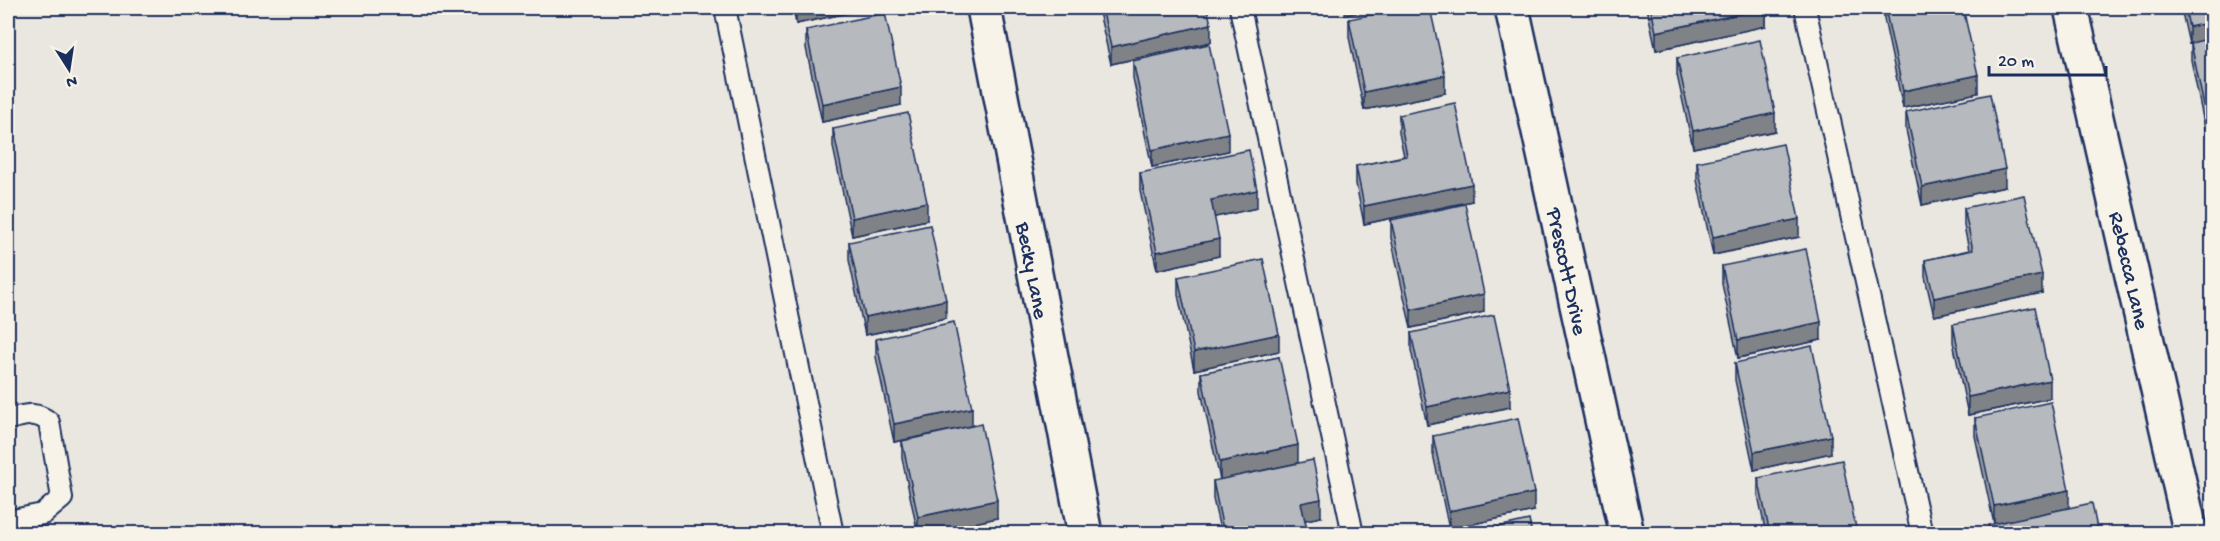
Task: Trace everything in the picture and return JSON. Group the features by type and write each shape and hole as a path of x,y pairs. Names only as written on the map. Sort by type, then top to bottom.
{"street":[{"name":"Becky Lane","path":"984,8 1085,534"},
{"name":"Prescott Drive","path":"1512,8 1627,534"},
{"name":"Rebecca Lane","path":"2071,8 2191,534"}],"lane":[{"path":"724,8 833,534"},
{"path":"1240,8 1353,534"},
{"path":"1805,8 1922,534"},
{"path":"8,419 30,414 41,415 49,422 62,498 43,514 8,521"}],"building":[{"path":"1102,8 1207,8 1211,24 1111,47"},
{"path":"1405,8 1430,8 1445,75 1364,92 1349,19"},
{"path":"1651,8 1766,8 1656,32"},
{"path":"1885,8 1963,8 1978,75 1903,91"},
{"path":"2185,8 2212,8 2212,22 2189,27"},
{"path":"885,13 901,87 822,104 806,30"},
{"path":"2212,38 2212,130 2209,130 2191,43"},
{"path":"1760,40 1775,113 1693,131 1677,58"},
{"path":"1209,44 1228,133 1152,150 1133,61"},
{"path":"1990,94 2005,169 1922,187 1906,112"},
{"path":"1455,103 1472,184 1364,206 1356,166 1407,156 1399,115"},
{"path":"908,113 927,202 852,218 833,129"},
{"path":"1783,144 1799,219 1713,237 1697,162"},
{"path":"1249,150 1257,190 1211,200 1219,239 1157,252 1140,173"},
{"path":"2024,195 2042,275 1934,298 1925,260 1973,250 1964,208"},
{"path":"1465,204 1484,294 1411,310 1391,220"},
{"path":"930,225 946,300 865,317 849,242"},
{"path":"1806,249 1821,322 1738,340 1722,266"},
{"path":"1263,259 1279,334 1194,352 1178,277"},
{"path":"2035,307 2050,380 1968,397 1953,324"},
{"path":"1494,315 1510,389 1427,407 1411,333"},
{"path":"954,322 972,408 894,424 876,339"},
{"path":"1812,346 1831,436 1754,452 1735,363"},
{"path":"1279,357 1298,445 1220,462 1201,373"},
{"path":"2051,402 2069,490 1994,506 1975,418"},
{"path":"1518,418 1534,493 1449,511 1433,436"},
{"path":"981,424 997,500 918,517 902,441"},
{"path":"1313,460 1321,499 1301,503 1308,534 1224,534 1213,481"},
{"path":"1842,460 1857,533 1770,534 1758,478"},
{"path":"2092,503 2098,534 1990,534 1988,525"},
{"path":"1529,520 1532,534 1467,534"},
{"path":"1008,530 1009,534 990,534"}]}
